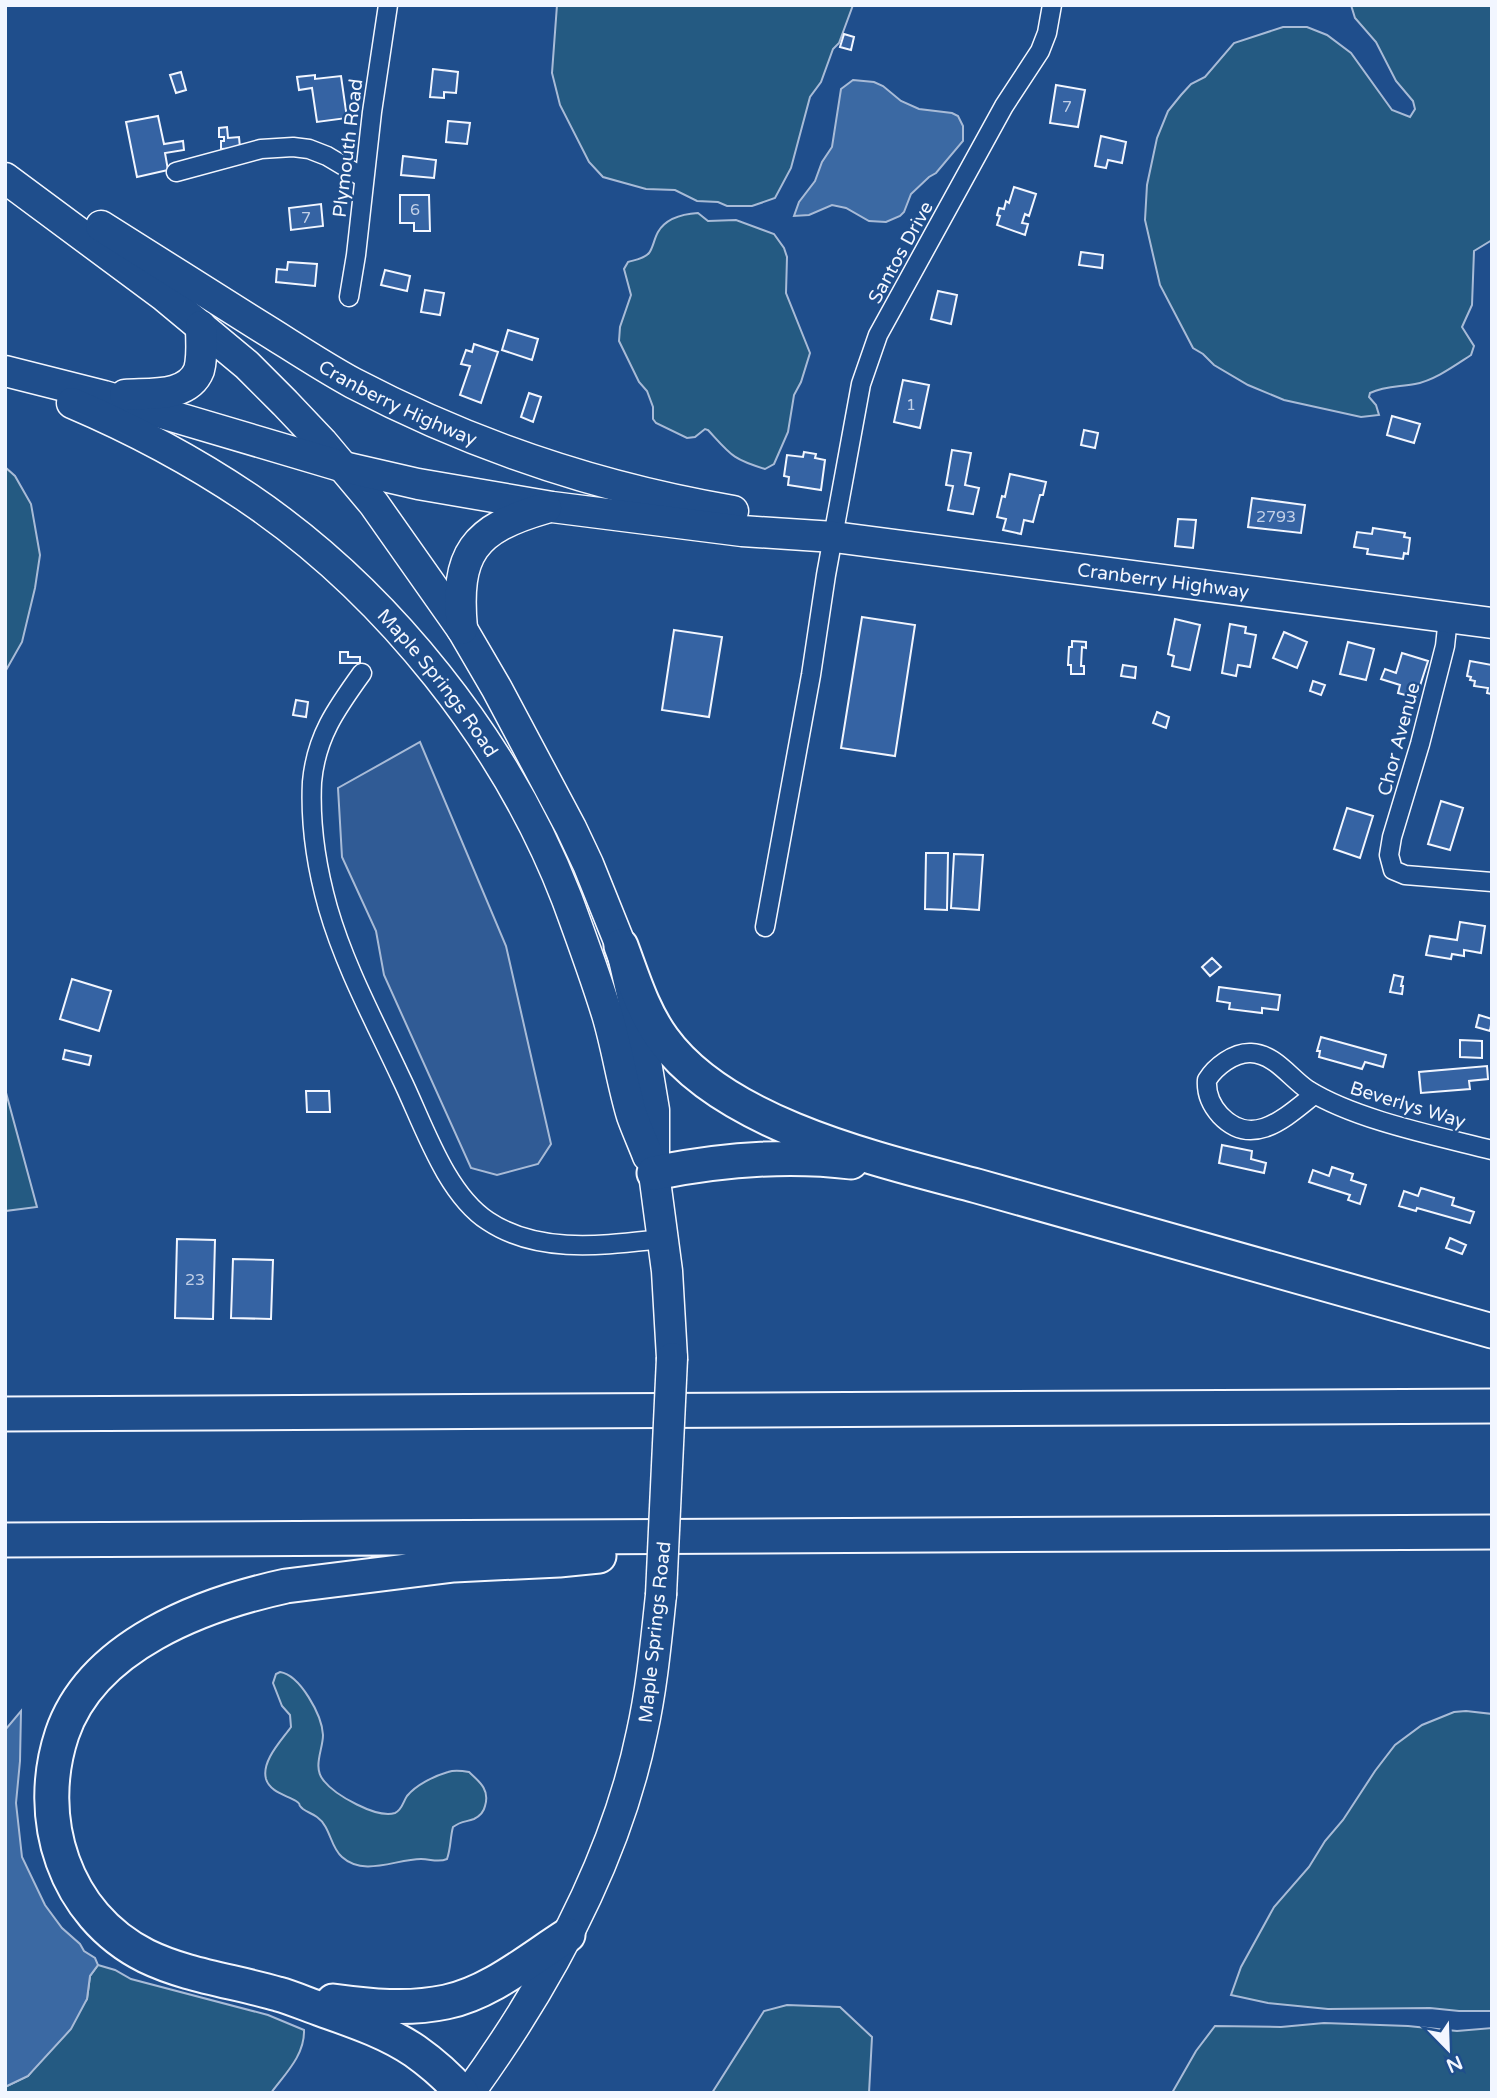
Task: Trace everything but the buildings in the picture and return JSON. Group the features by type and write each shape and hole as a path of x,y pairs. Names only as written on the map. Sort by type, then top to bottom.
{"highway":[{"path":"621,946 652,1022 670,1049 693,1072 733,1100 777,1122 830,1143 909,1168 1492,1331"},
{"path":"654,1172 693,1165 778,1159 828,1159 909,1168"},
{"path":"5,1414 1492,1405"},
{"path":"5,1540 1492,1532"},
{"path":"462,2093 413,2049 357,2022 279,1994 191,1972 144,1955 105,1927 76,1892 65,1870 52,1821 52,1776 57,1751 64,1727 75,1706 105,1671 146,1638 195,1613 259,1592 286,1586 454,1565 559,1560 793,1535"},
{"path":"279,1994 365,2006 396,2007 447,2002 494,1982 568,1935"}],"main road":[{"name":"Cranberry Highway","path":"5,172 53,196 349,381 434,423 510,454 589,479 653,496 745,513 834,537"},
{"path":"5,178 130,269 247,365 344,467"},
{"path":"104,396 167,392 186,385 194,379 199,369 201,326"},
{"name":"Cranberry Highway","path":"5,372 104,396 344,467 449,490 552,507 741,531 834,537 1492,623"},
{"name":"Maple Springs Road","path":"5,372 94,412 152,442 251,500 323,556 352,583 433,671 500,764 522,800 565,895 608,1016 632,1116 654,1172"},
{"name":"Maple Springs Road","path":"344,467 382,515 463,629 571,828 621,946 642,1038 652,1098 654,1172 671,1311 672,1358 661,1595 651,1687 642,1734 627,1789 603,1858 568,1935 507,2041 469,2093"},
{"path":"463,629 461,580 471,552 496,527 506,521 552,507"}],"street":[{"name":"Plymouth Road","path":"349,297 388,5"},
{"name":"Santos Drive","path":"834,537 861,384 878,335 1004,106 1040,51 1047,33 1052,5"},
{"path":"176,172 261,149 293,147 309,149 327,156 364,178"},
{"path":"765,927 834,537"},
{"name":"Chor Avenue","path":"1448,618 1445,646 1390,845 1389,860 1393,870 1405,875 1492,882"},
{"path":"362,673 326,726 315,761 312,799 318,862 334,930 356,985 441,1162 457,1191 471,1207 486,1221 521,1238 540,1243 578,1244 663,1239"},
{"name":"Beverlys Way","path":"1315,1094 1282,1121 1258,1130 1244,1130 1232,1126 1217,1112 1208,1093 1207,1080 1231,1058 1250,1053 1259,1055 1276,1063 1315,1094 1361,1114 1492,1150"}],"shaded area":[{"path":"557,5 853,5 821,82 810,97 791,168 775,198 752,206 727,206 718,202 697,201 675,190 646,189 603,177 589,162 560,105 552,73"},
{"path":"1351,5 1492,5 1492,240 1474,251 1472,305 1462,327 1474,346 1471,355 1430,379 1370,393 1369,397 1376,405 1379,415 1361,417 1284,400 1248,385 1214,365 1193,348 1160,285 1145,220 1147,185 1157,138 1168,111 1191,84 1205,77 1234,43 1283,27 1307,27 1327,35 1351,53 1392,110 1410,117 1415,109 1413,101 1396,81 1376,42 1355,18"},
{"path":"853,80 874,82 901,101 919,109 958,116 963,126 963,141 936,173 911,194 900,216 886,222 869,221 846,208 832,205 809,215 794,216 799,202 815,181 822,162 832,147 841,89"},
{"path":"698,213 708,221 736,220 774,234 787,257 786,293 810,353 794,395 788,432 774,464 765,469 733,455 708,430 687,438 656,423 647,391 639,382 619,341 620,327 631,295 624,269 628,262 649,253 665,223 680,216"},
{"path":"5,467 15,476 31,504 40,555 22,642 5,672"},
{"path":"420,742 506,946 551,1144 538,1164 497,1175 471,1168 384,975 376,931 342,857 338,788"},
{"path":"5,1089 37,1207 5,1211"},
{"path":"280,1672 295,1680 309,1697 322,1727 318,1764 321,1776 329,1787 347,1799 387,1814 397,1812 415,1788 443,1774 453,1771 469,1772 480,1783 486,1795 484,1810 474,1819 453,1827 447,1859 411,1860 380,1866 351,1863 338,1853 322,1821 296,1801 271,1787 266,1779 267,1765 273,1751 291,1727 290,1715 282,1706 273,1683 276,1674"},
{"path":"21,1711 16,1803 22,1857 45,1905 62,1928 84,1951 95,1958 98,1965 90,1976 87,1999 71,2029 28,2076 5,2087 5,1730"},
{"path":"1454,1712 1492,1714 1492,2011 1430,2008 1328,2009 1268,2003 1231,1995 1241,1967 1274,1907 1309,1867 1395,1745 1422,1725"},
{"path":"98,1965 131,1979 268,2015 304,2030 298,2056 271,2093 5,2093 5,2087 28,2076 87,1999 90,1976"},
{"path":"787,2005 840,2007 872,2037 869,2093 712,2093 764,2011"},
{"path":"1324,2023 1457,2031 1492,2028 1492,2093 1172,2093 1196,2051 1215,2026 1281,2027"}]}
